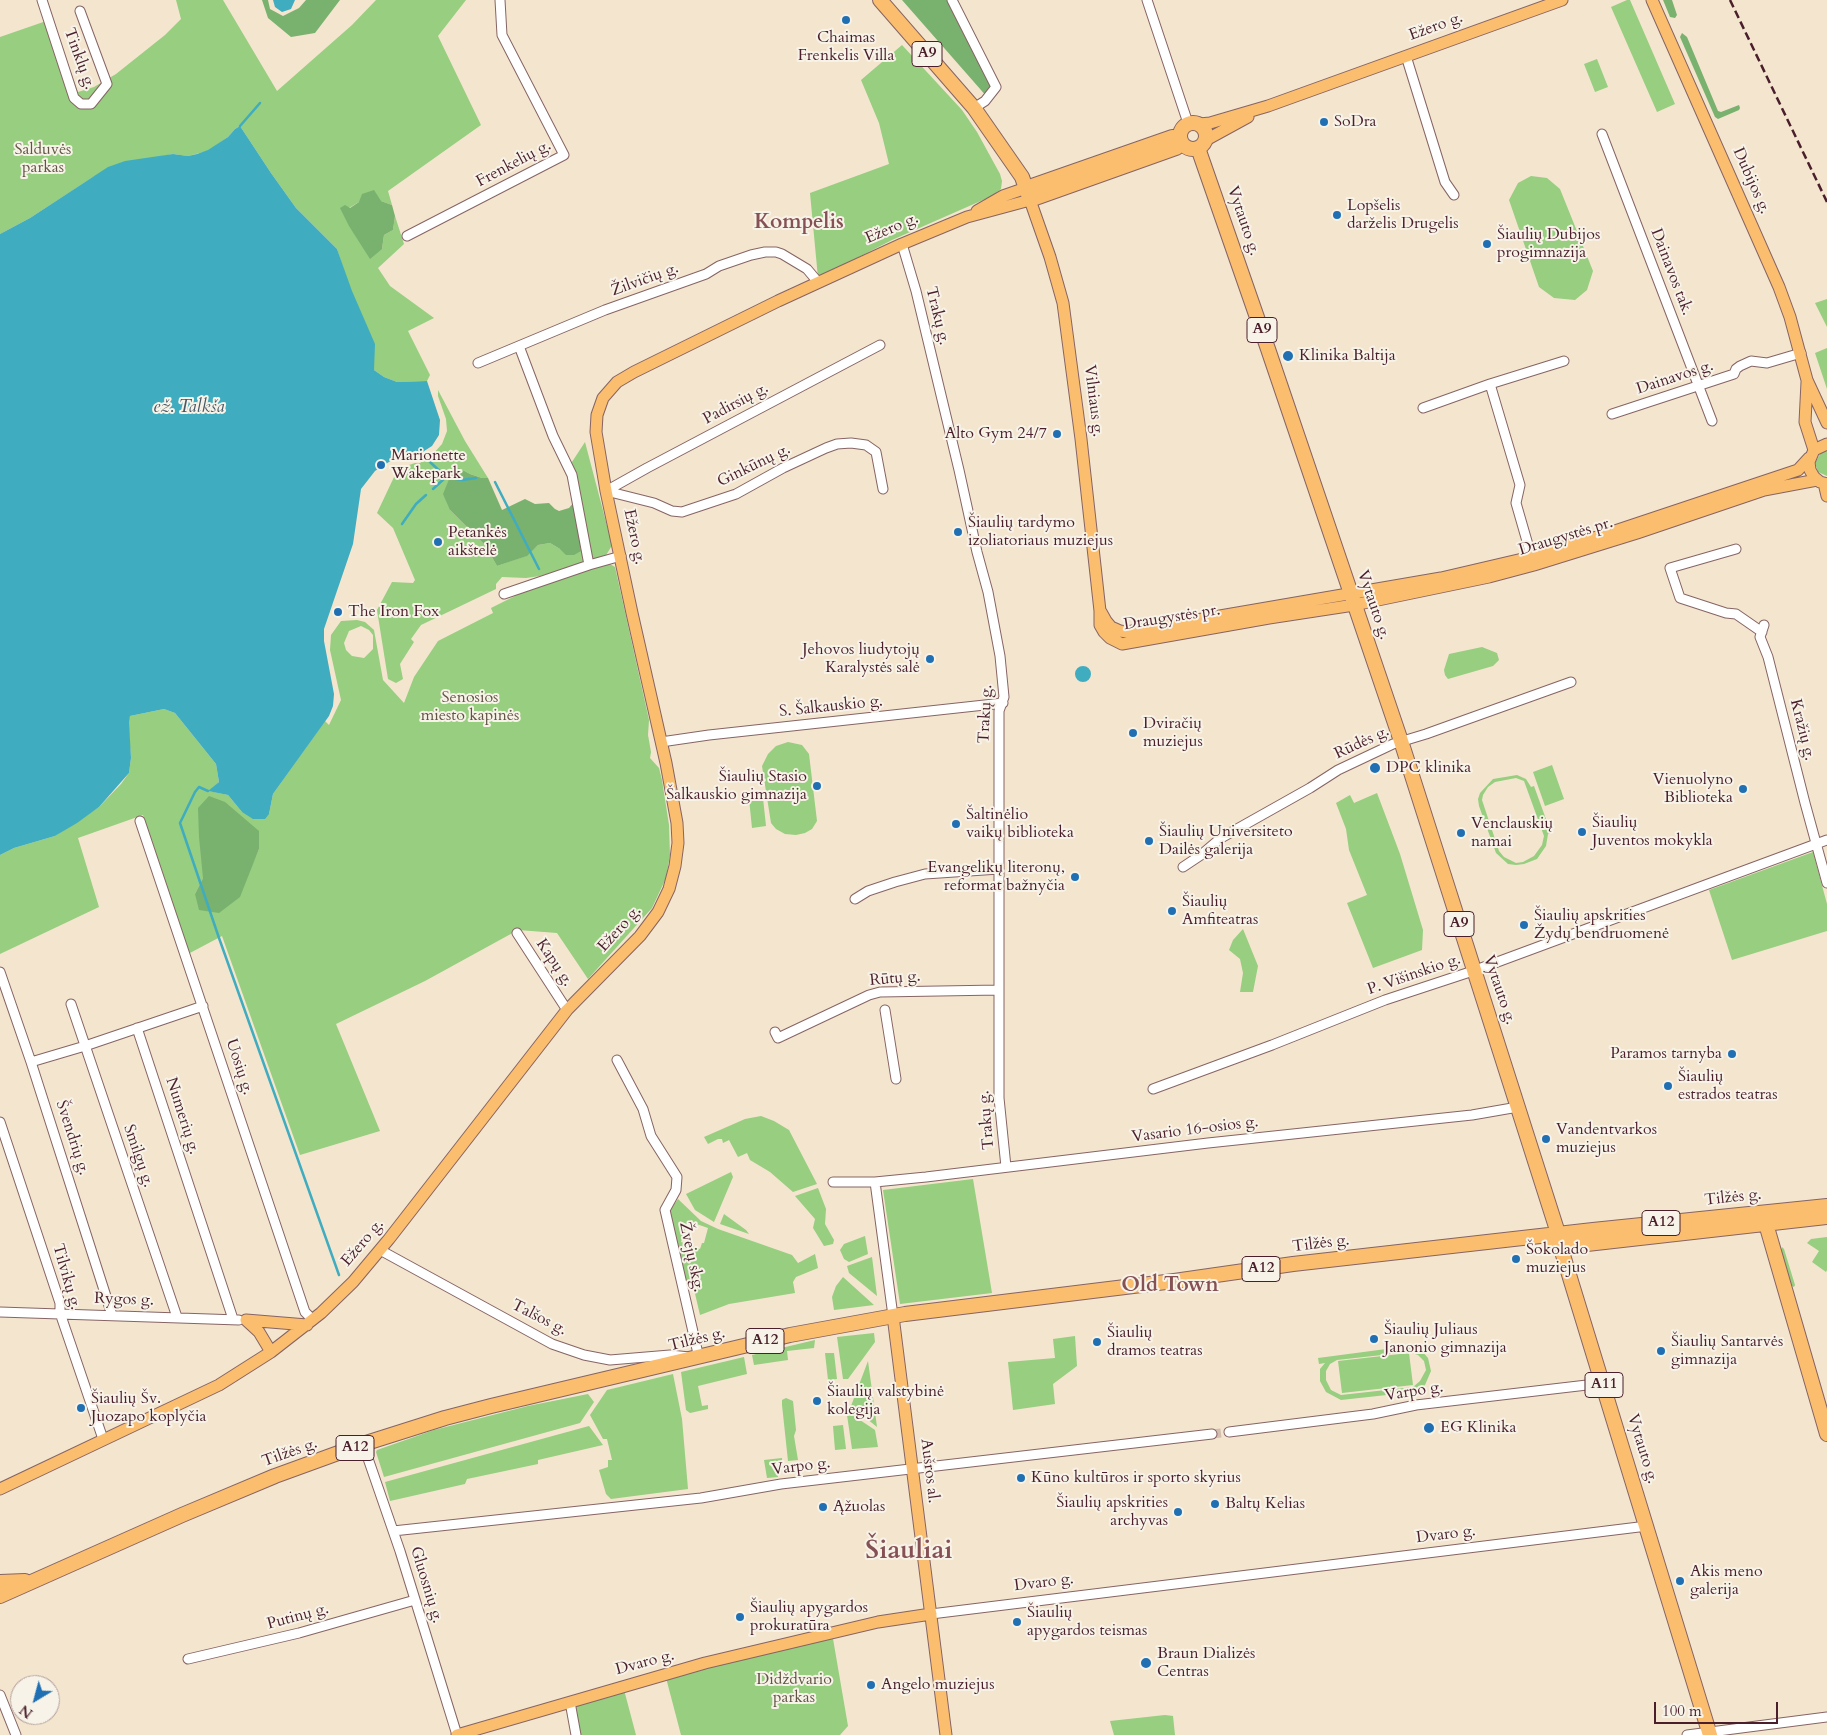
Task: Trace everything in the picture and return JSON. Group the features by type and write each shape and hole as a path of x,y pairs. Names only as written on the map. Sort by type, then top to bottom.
{"highway":[{"name":"Vilniaus g.","path":"880,0 974,108 1022,176 1028,194"},
{"path":"1181,141 1184,127 1194,124"},
{"name":"A9","path":"1194,124 1204,128 1206,134 1202,144"},
{"name":"Ežero g.","path":"1028,194 1172,137 1192,149 1202,144"},
{"name":"Vytauto g.","path":"1202,144 1263,334 1401,741 1518,1106 1604,1383 1709,1734"},
{"name":"Tilžės g.","path":"0,1596 275,1476 363,1444 490,1406 790,1335 893,1316 1376,1254 1494,1242 1506,1245 1546,1243 1560,1240 1578,1245 1764,1218 1827,1206"},
{"name":"Tilžės g.","path":"1764,1218 1827,1217"},
{"path":"1764,1218 1827,1434"},
{"path":"0,1582 12,1583 40,1578"}],"main road":[{"name":"Ežero g.","path":"1194,124 1210,123 1268,106 1562,0"},
{"name":"Dubijos g.","path":"1652,0 1772,268 1790,317 1807,380 1827,423"},
{"name":"Ežero g.","path":"1202,144 1268,106"},
{"name":"Ežero g.","path":"0,1489 219,1385 272,1352 310,1323 342,1294 380,1250 567,1010 640,936 658,912 669,889 677,856 677,823 662,742 606,491 597,441 596,424 599,406 608,391 617,382 656,361 818,282 902,244 967,218 1003,196 1028,194"},
{"name":"Vilniaus g.","path":"1028,194 1050,256 1063,303 1081,439 1100,611"},
{"name":"Dubijos g.","path":"1807,380 1805,422 1812,454 1810,470 1823,482"},
{"name":"Draugystės pr.","path":"1532,561 1798,470 1812,454 1827,444"},
{"name":"Draugystės pr.","path":"1100,611 1100,625 1104,632 1116,642 1129,644 1352,600 1444,587 1764,490 1823,482"},
{"path":"1823,482 1827,496"},
{"name":"Aušros al.","path":"893,1316 946,1735"},
{"path":"246,1320 310,1323"},
{"path":"246,1320 259,1332 272,1352"},
{"name":"Dvaro g.","path":"457,1735 652,1678 771,1647 878,1622 931,1614"}],"street":[{"name":"Tinklų g.","path":"42,0 74,98 81,104 92,104 106,84 80,11"},
{"name":"Frenkelių g.","path":"407,236 564,155 502,35 500,0"},
{"path":"952,0 996,87 985,101 974,108"},
{"path":"1147,0 1194,124"},
{"name":"Ežero g.","path":"1406,56 1445,182 1454,195"},
{"name":"Dainavos tak.","path":"1602,134 1712,421"},
{"name":"Trakų g.","path":"902,244 916,292 959,470 988,592 1000,656 1004,697 999,711 999,1098 1006,1167"},
{"name":"Žilvičių g.","path":"478,363 605,310 706,274 719,266 751,255 765,252 782,254 807,269 818,282"},
{"name":"Padirsių g.","path":"606,491 880,345"},
{"path":"519,346 552,436 572,475 588,565"},
{"name":"Dainavos g.","path":"1612,414 1734,374 1736,369 1751,361 1767,363 1801,354"},
{"path":"1423,408 1490,384 1564,361"},
{"path":"1490,384 1520,484 1516,503 1532,561"},
{"name":"Ginkūnų g.","path":"606,491 654,503 672,511 682,512 736,494 783,468 826,448 851,443 866,445 876,452 883,489"},
{"name":"Kražių g.","path":"1736,549 1670,568 1680,598 1726,613 1736,614 1763,628 1760,637 1768,657 1827,884"},
{"path":"504,594 588,565 621,556"},
{"name":"Rūdės g.","path":"1183,867 1221,838 1338,770 1393,744 1571,682"},
{"name":"S. Šalkauskio g.","path":"662,742 709,735 1003,703"},
{"name":"Uosių g.","path":"140,821 310,1323"},
{"name":"P. Višinskio g.","path":"1152,1089 1272,1045 1376,1003 1474,971 1827,840"},
{"path":"855,899 877,888 925,874 999,869"},
{"name":"Kapų g.","path":"516,934 567,1010"},
{"name":"Švendrių g.","path":"0,972 32,1062 112,1315"},
{"name":"Rūtų g.","path":"775,1032 778,1038 869,995 1000,990"},
{"name":"Smilgų g.","path":"71,1004 177,1317"},
{"path":"32,1062 203,1006"},
{"path":"885,1010 896,1079"},
{"name":"Numerių g.","path":"138,1028 233,1319"},
{"name":"Žvejų skg.","path":"617,1060 642,1109 651,1136 677,1177 676,1190 666,1210 699,1358"},
{"name":"Vasario 16-osios g.","path":"833,1182 875,1182 1208,1143 1472,1115 1518,1106"},
{"name":"Tilvikų g.","path":"0,1122 60,1303 60,1313 103,1440"},
{"name":"Aušros al.","path":"875,1182 893,1316"},
{"name":"Talšos g.","path":"380,1250 552,1344 584,1355 610,1360 670,1354 699,1358"},
{"name":"Rygos g.","path":"0,1312 246,1320"},
{"name":"Varpo g.","path":"1229,1432 1373,1414 1426,1404 1604,1383"},
{"name":"Varpo g.","path":"392,1528 694,1499 781,1484 1212,1434"},
{"name":"Gluosnių g.","path":"363,1444 392,1528 457,1735"},
{"name":"Dvaro g.","path":"931,1614 1647,1526"},
{"name":"Putinų g.","path":"188,1659 300,1633 415,1600"},
{"path":"0,1695 16,1735"},
{"path":"570,1702 576,1735"},
{"path":"1687,1735 1709,1734 1827,1718"}],"green space":[{"name":"Salduvės parkas","path":"176,0 223,0 277,91 352,25 376,0 466,0 438,36 481,125 388,191 392,205 381,201 359,202 349,208 382,249 384,235 393,230 395,216 404,244 378,268 390,286 434,318 408,331 430,375 427,381 397,382 384,377 374,370 374,362 337,249 296,208 240,126 208,151 188,156 173,154 153,158 93,177 30,218 0,234 0,37 52,19 78,92 94,87 116,74 165,35 181,19"},
{"path":"262,0 268,0 270,9 283,16 299,8 306,0 340,0 315,33 291,37 268,18"},
{"path":"902,0 952,0 996,87 988,98"},
{"path":"1630,0 1675,104 1657,112 1611,7"},
{"path":"1663,0 1672,0 1677,15 1675,18 1670,17"},
{"path":"1682,33 1687,37 1718,111 1721,112 1739,105 1739,110 1718,119 1715,117 1680,37"},
{"path":"902,45 962,110 977,132 1000,174 1002,181 1001,189 992,196 892,240 818,278 810,193 889,164 879,123 861,80"},
{"path":"1597,59 1608,87 1595,92 1584,64"},
{"path":"1531,176 1547,178 1560,189 1593,271 1587,290 1575,300 1554,298 1539,287 1509,200 1518,183"},
{"path":"374,190 381,201 392,205 395,216 393,230 384,235 382,249 370,259 340,208 345,205 350,208 359,202 362,194"},
{"path":"1827,299 1827,327 1815,303"},
{"path":"1827,348 1827,389 1815,353"},
{"path":"438,390 465,441 488,478 470,474 459,468 450,510 485,545 497,566 526,556 538,545 550,543 560,549 581,551 570,465 585,442 611,547 605,557 540,576 526,578 502,577 496,584 496,589 421,625 411,639 414,642 400,664 403,679 396,683 388,679 377,610 392,582 413,583 415,580 393,528 377,513 395,475 406,466 420,463 433,454 442,444 447,431 446,419 438,396"},
{"path":"1827,451 1827,476 1818,472 1815,463 1820,454"},
{"path":"459,468 470,474 488,478 502,510 525,499 535,504 549,503 559,511 569,508 575,501 581,551 574,555 566,555 550,543 538,545 527,556 497,566 485,545 450,510 443,494 452,472"},
{"name":"Senosios miesto kapinės","path":"610,564 615,567 649,720 650,758 659,768 662,780 669,825 670,855 666,878 652,908 588,979 557,933 518,930 425,981 336,1024 380,1131 300,1155 222,936 188,954 143,815 78,838 99,907 0,954 0,855 14,848 55,836 99,807 121,784 129,773 131,758 128,722 130,716 164,709 175,713 216,764 219,782 209,791 228,795 242,812 269,814 273,794 325,721 329,725 341,700 330,650 331,635 341,621 357,620 365,622 374,630 383,680 404,703 414,677 438,641 493,613 491,608 537,585 578,571","holes":["361,626 369,630 373,635 373,649 364,658 352,656 346,650 344,643 349,631","259,849 249,872 195,894 203,878"]},
{"path":"1482,647 1497,653 1499,660 1493,666 1448,679 1444,670 1449,654"},
{"path":"788,742 802,745 809,754 817,821 812,829 796,835 785,834 776,829 771,823 762,766 768,754 776,746"},
{"path":"1552,765 1564,799 1545,806 1533,772"},
{"path":"1517,775 1526,779 1531,787 1534,786 1551,833 1548,834 1546,846 1537,859 1524,864 1508,864 1496,853 1478,799 1480,793 1493,779","holes":["1516,778 1524,781 1544,836 1542,845 1534,856 1523,862 1516,863 1504,857 1499,851 1482,800 1488,787 1495,782"]},
{"path":"1377,793 1400,854 1423,930 1422,950 1373,968 1347,903 1367,895 1349,850 1346,829 1336,803 1350,795 1354,803"},
{"path":"209,796 225,802 259,831 259,849 240,897 219,913 199,910 195,894 203,878 198,808"},
{"path":"763,798 766,826 752,828 749,799"},
{"path":"1813,852 1827,904 1827,931 1732,960 1709,890"},
{"path":"1243,929 1258,966 1253,992 1240,992 1243,973 1240,959 1229,950 1233,940"},
{"path":"761,1116 789,1130 817,1184 793,1192 770,1172 750,1160 747,1153 738,1157 729,1140 723,1143 722,1139 718,1139 708,1144 704,1137 745,1119"},
{"path":"731,1172 733,1177 714,1222 695,1210 686,1194"},
{"path":"973,1179 992,1293 900,1304 883,1190"},
{"path":"818,1188 826,1209 825,1224 834,1240 833,1244 824,1246 813,1228 815,1219 795,1196"},
{"path":"678,1199 701,1221 718,1229 792,1255 798,1263 815,1254 818,1268 796,1277 793,1282 795,1293 729,1304 700,1315 693,1285 686,1286 670,1210","holes":["688,1221 708,1228 704,1243 702,1243 700,1249 681,1242"]},
{"path":"724,1214 746,1230 749,1234 720,1224"},
{"path":"865,1236 868,1254 849,1262 844,1259 840,1250 844,1244"},
{"path":"1827,1237 1826,1272 1812,1262 1819,1251 1807,1243 1811,1239"},
{"path":"1782,1247 1795,1285 1794,1287 1792,1286 1781,1250"},
{"path":"872,1257 877,1296 849,1273 847,1266"},
{"path":"843,1277 874,1305 834,1310 832,1297 836,1286"},
{"path":"874,1333 875,1342 848,1379 843,1379 837,1337"},
{"path":"1075,1336 1077,1366 1053,1384 1055,1404 1013,1410 1008,1362 1055,1358 1053,1339"},
{"path":"815,1340 814,1348 787,1351 788,1360 754,1365 752,1355"},
{"path":"1409,1346 1421,1350 1428,1358 1431,1371 1425,1385 1414,1392 1341,1400 1326,1392 1320,1381 1320,1369 1325,1363 1319,1364 1318,1358","holes":["1409,1352 1418,1355 1424,1361 1426,1370 1420,1381 1413,1387 1341,1395 1331,1390 1326,1380 1326,1371 1330,1364 1337,1360"]},
{"path":"825,1353 834,1353 837,1379 828,1380"},
{"path":"1409,1353 1413,1385 1342,1393 1338,1361"},
{"path":"744,1357 747,1374 698,1386 702,1406 708,1405 708,1409 690,1413 686,1410 681,1372"},
{"path":"868,1361 877,1427 851,1406"},
{"path":"673,1374 682,1419 688,1489 611,1499 606,1494 599,1470 608,1467 608,1460 612,1460 607,1439 603,1439 590,1415 607,1390"},
{"path":"588,1394 594,1402 580,1423 384,1477 377,1450 434,1430 528,1406"},
{"path":"786,1398 793,1401 796,1430 794,1436 798,1460 788,1461 782,1405 782,1400"},
{"path":"851,1414 875,1430 878,1447 852,1449 847,1415"},
{"path":"843,1425 846,1449 835,1450 833,1426"},
{"path":"589,1426 603,1445 538,1460 538,1464 467,1479 465,1484 390,1501 385,1482"},
{"path":"782,1458 782,1461 776,1462 778,1477 767,1478 764,1460"},
{"name":"Didždvario parkas","path":"832,1633 848,1726 840,1735 681,1735 665,1674"},
{"path":"623,1686 636,1735 576,1735 570,1702"},
{"path":"1165,1715 1173,1716 1175,1735 1114,1735 1110,1721"}],"water":[{"path":"273,0 295,0 291,9 282,12 275,7"},
{"name":"ež. Talkša","path":"240,126 296,208 337,249 352,291 375,344 374,370 384,377 397,382 427,381 440,420 439,435 432,446 421,453 389,462 375,471 361,489 353,544 324,629 324,641 334,694 333,706 329,716 273,794 269,814 265,819 253,819 242,812 228,795 208,791 219,782 216,764 175,713 164,709 130,716 131,758 129,773 99,807 55,836 14,848 0,855 0,234 30,218 108,167 125,161 173,154 188,156 197,154 208,150 228,137"},
{"path":"1083,666 1089,668 1091,674 1089,680 1083,682 1077,680 1075,674 1077,668"}],"waterway":[{"path":"240,126 260,103"},
{"path":"430,462 446,477 462,480 476,478"},
{"path":"433,489 446,477"},
{"path":"495,482 539,569"},
{"path":"402,524 416,504 426,495"},
{"path":"208,791 199,787 180,823 339,1275"}],"tunnel":[{"path":"1212,1434 1229,1432"}],"railway":[{"path":"1730,0 1827,202"}],"place":[{"name":"Chaimas Frenkelis Villa","path":"846,20"},
{"name":"SoDra","path":"1324,122"},
{"name":"Lopšelis darželis Drugelis","path":"1337,215"},
{"name":"Šiaulių Dubijos progimnazija","path":"1487,244"},
{"name":"Klinika Baltija","path":"1288,356"},
{"name":"Alto Gym 24/7","path":"1057,434"},
{"name":"Marionette Wakepark","path":"381,465"},
{"name":"Šiaulių tardymo izoliatoriaus muziejus","path":"958,532"},
{"name":"Petankės aikštelė","path":"438,542"},
{"name":"The Iron Fox","path":"338,612"},
{"name":"Jehovos liudytojų Karalystės salė","path":"930,659"},
{"name":"Dviračių muziejus","path":"1133,733"},
{"name":"DPC klinika","path":"1375,768"},
{"name":"Šiaulių Stasio Šalkauskio gimnazija","path":"817,786"},
{"name":"Vienuolyno Biblioteka","path":"1743,789"},
{"name":"Šaltinėlio vaikų biblioteka","path":"956,824"},
{"name":"Šiaulių Juventos mokykla","path":"1582,832"},
{"name":"Venclauskių namai","path":"1461,833"},
{"name":"Šiaulių Universiteto Dailės galerija","path":"1149,841"},
{"name":"Evangelikų literonų, reformat bažnyčia","path":"1075,877"},
{"name":"Šiaulių Amfiteatras","path":"1172,911"},
{"name":"Šiaulių apskrities Žydų bendruomenė","path":"1524,925"},
{"name":"Paramos tarnyba","path":"1732,1054"},
{"name":"Šiaulių estrados teatras","path":"1668,1086"},
{"name":"Vandentvarkos muziejus","path":"1546,1139"},
{"name":"Šokolado muziejus","path":"1516,1259"},
{"name":"Šiaulių Juliaus Janonio gimnazija","path":"1374,1339"},
{"name":"Šiaulių dramos teatras","path":"1097,1342"},
{"name":"Šiaulių Santarvės gimnazija","path":"1661,1351"},
{"name":"Šiaulių valstybinė kolegija","path":"817,1401"},
{"name":"Šiaulių Šv. Juozapo koplyčia","path":"81,1408"},
{"name":"EG Klinika","path":"1429,1428"},
{"name":"Kūno kultūros ir sporto skyrius","path":"1021,1478"},
{"name":"Baltų Kelias","path":"1215,1504"},
{"name":"Ąžuolas","path":"823,1507"},
{"name":"Šiaulių apskrities archyvas","path":"1178,1512"},
{"name":"Akis meno galerija","path":"1680,1581"},
{"name":"Šiaulių apygardos prokuratūra","path":"740,1617"},
{"name":"Šiaulių apygardos teismas","path":"1017,1622"},
{"name":"Braun Dializės Centras","path":"1146,1663"},
{"name":"Angelo muziejus","path":"871,1685"}],"district":[{"name":"Kompelis","path":"799,223"},
{"name":"Old Town","path":"1170,1286"},
{"name":"Šiauliai","path":"909,1552"}]}
